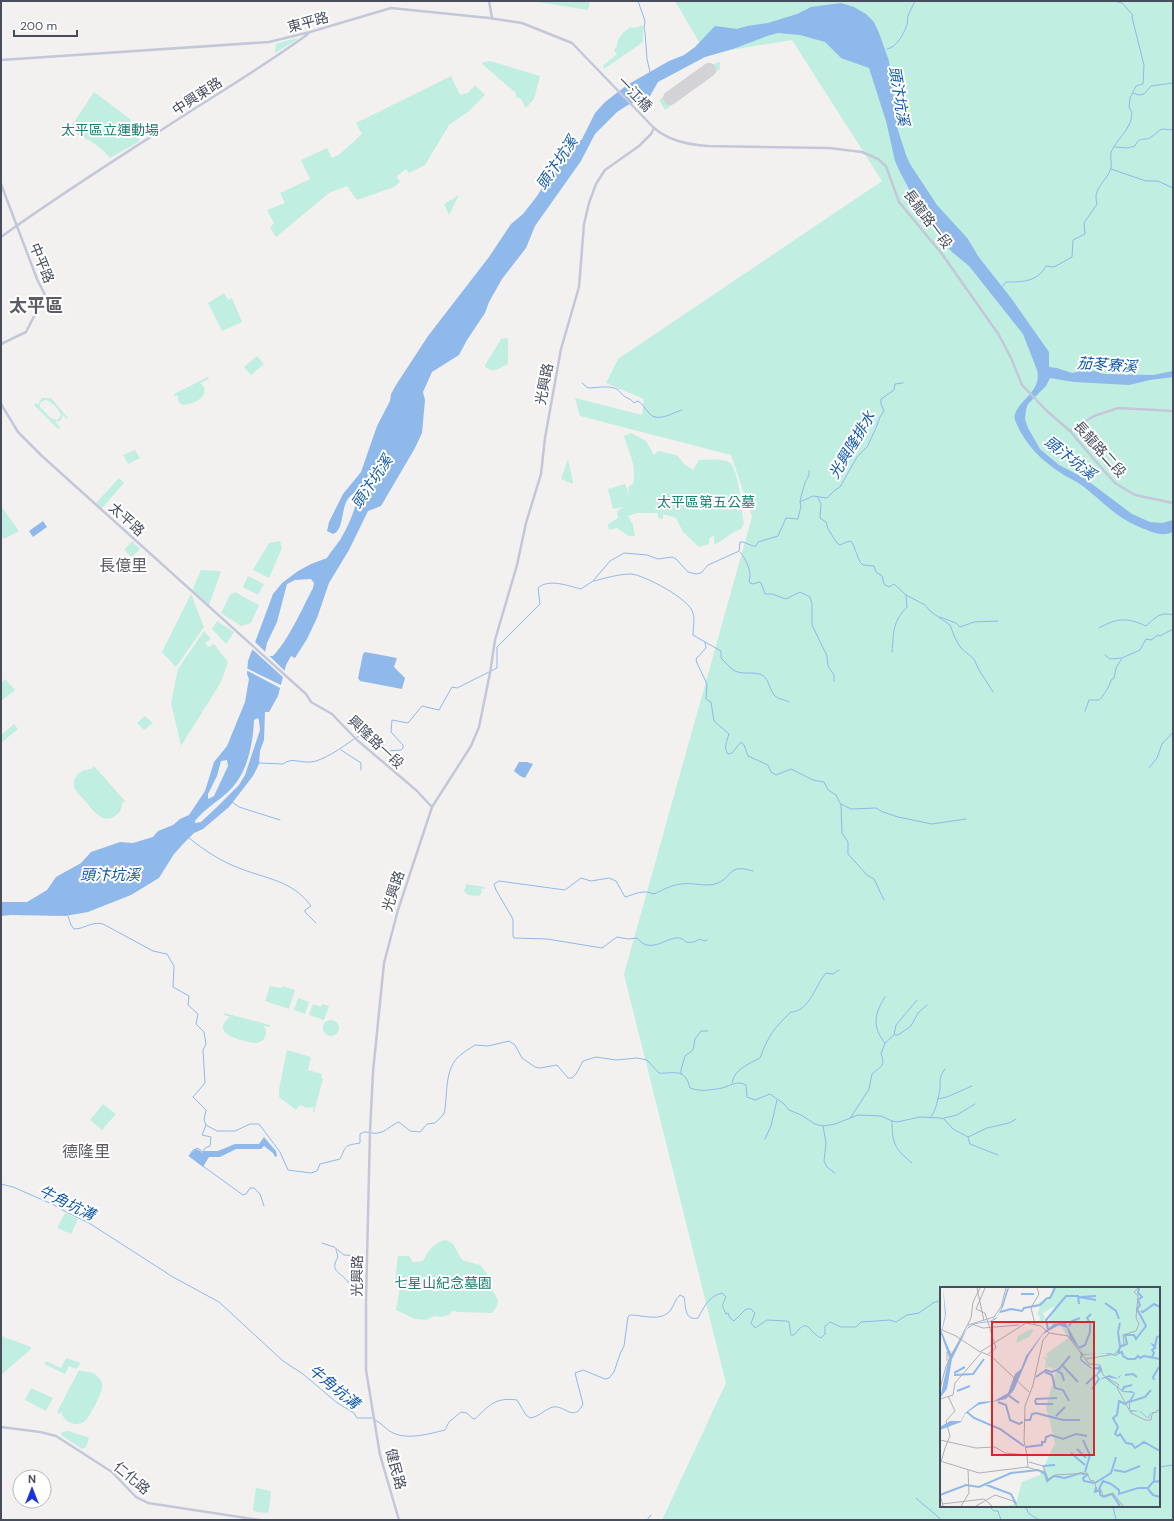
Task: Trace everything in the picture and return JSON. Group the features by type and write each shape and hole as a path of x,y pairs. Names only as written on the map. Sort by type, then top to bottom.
{"main road":[{"path":"489,1 492,18"},
{"name":"東平路","path":"1,60 263,42 310,32 391,8 492,18 522,23 567,40 602,73"},
{"name":"中興東路","path":"1,237 33,214 260,67 310,32"},
{"name":"一江橋","path":"602,73 654,128"},
{"name":"長龍路一段","path":"654,128 663,134 696,146 829,148 862,152 878,159 886,166 899,202 942,254 999,335 1022,385"},
{"name":"光興路","path":"376,1423 366,1370 366,1302 370,1131 373,1072 384,963 400,901 432,807 475,738 490,673 495,640 517,565 526,523 541,474 545,438 561,349 579,288 585,213 596,184 605,170 639,146 651,134 654,128"},
{"name":"中平路","path":"1,184 37,279 45,295 26,332 1,344"},
{"name":"長龍路二段","path":"1022,385 1070,431 1104,472 1124,489 1143,498 1173,503"},
{"name":"太平路","path":"1,404 18,432 42,456 306,694"},
{"path":"1070,431 1094,416 1118,408 1173,411"},
{"name":"興隆路一段","path":"306,694 311,702 332,714 357,740 416,790 432,807"},
{"name":"健民路","path":"376,1423 380,1455 399,1520"},
{"name":"仁化路","path":"1,1427 31,1430 56,1436 112,1472 136,1497 148,1503 260,1520"}],"green space":[{"path":"590,1 588,10 537,2"},
{"path":"675,1 1173,1 1173,1520 662,1520 726,1383 624,974 752,517 731,455 580,416 575,398 642,415 644,399 606,383 618,359 882,181 792,40 706,54"},
{"path":"643,25 643,42 604,69 603,66 617,54 614,50 623,33 630,27 635,28"},
{"path":"296,38 298,39 275,53 276,44"},
{"path":"490,61 540,76 534,99 526,108 521,99 516,97 516,93 482,64 483,62"},
{"path":"720,62 720,69 665,110 659,100 704,67"},
{"path":"451,76 460,95 468,93 475,85 485,95 469,111 449,125 425,165 409,173 406,169 397,176 400,182 394,187 357,200 347,186 329,193 276,237 270,228 274,223 267,210 285,203 280,193 310,179 301,160 327,148 332,158 340,154 362,134 356,123"},
{"name":"太平區立運動場","path":"94,92 130,119 140,141 110,158 97,145 69,130"},
{"path":"459,195 449,215 444,204"},
{"path":"224,293 228,300 232,298 242,322 222,331 208,303"},
{"path":"508,338 508,364 494,370 485,367 501,339"},
{"path":"257,356 264,364 251,375 244,367"},
{"path":"208,377 209,379 200,383 204,387 205,391 203,396 195,402 184,405 180,404 178,395 175,396 174,394"},
{"path":"42,398 51,398 68,418 67,419 63,415 60,421 55,422 60,427 58,429 34,405 36,403 38,405","holes":["45,400 50,402 59,411 61,416 57,420 52,419 40,407 40,403"]},
{"name":"太平區第五公墓","path":"631,433 646,441 654,455 658,451 677,455 684,464 693,470 699,460 728,461 736,475 740,492 744,524 740,530 714,544 714,536 710,537 709,544 699,547 683,532 676,518 663,514 663,519 658,518 658,513 637,513 628,516 633,525 635,536 629,536 617,528 609,530 608,524 618,518 617,511 624,507 613,509 608,489 625,484 630,496 628,487 633,484 633,465 624,436"},
{"path":"135,450 140,458 128,464 123,455"},
{"path":"568,459 573,482 573,484 561,479"},
{"path":"119,478 124,483 102,508 96,503"},
{"path":"1,506 19,531 4,539 1,535"},
{"path":"132,541 140,549 132,557 124,550"},
{"path":"280,541 282,548 269,578 253,570 269,543"},
{"path":"201,570 221,571 209,605 192,591"},
{"path":"248,576 264,584 258,595 243,587"},
{"path":"235,592 259,605 251,623 241,626 221,613 230,595"},
{"path":"191,594 204,627 176,667 162,652"},
{"path":"217,621 234,632 226,644 212,629"},
{"path":"204,631 211,639 205,643 208,647 214,644 228,662 221,682 181,746 171,703 178,669"},
{"path":"5,679 15,690 1,701 1,683"},
{"path":"145,716 153,723 144,730 137,723"},
{"path":"14,724 18,729 1,743 1,735"},
{"path":"94,766 125,801 122,803 121,809 117,815 110,818 102,818 98,815 75,789 74,781 77,775 87,769 91,769"},
{"path":"465,884 485,887 485,889 481,888 482,892 479,896 468,895 464,891 466,886"},
{"path":"270,986 282,988 283,986 295,990 289,1009 265,1001"},
{"path":"298,998 309,1002 305,1014 294,1010"},
{"path":"313,1004 321,1007 322,1004 329,1006 324,1020 309,1015"},
{"path":"224,1013 270,1025 270,1027 264,1026 266,1036 258,1043 238,1039 226,1033 223,1028 224,1023 230,1017 224,1015"},
{"path":"331,1020 338,1025 339,1028 334,1035 331,1036 324,1031 323,1028 328,1021"},
{"path":"287,1050 311,1057 308,1070 322,1074 321,1077 323,1079 314,1113 314,1107 306,1108 301,1105 296,1110 279,1097 279,1089"},
{"path":"103,1104 116,1114 102,1130 90,1120"},
{"path":"65,1213 78,1219 71,1234 57,1228"},
{"name":"七星山紀念墓園","path":"446,1240 453,1244 462,1260 480,1265 488,1275 493,1292 498,1300 497,1306 492,1313 452,1311 449,1315 441,1317 434,1316 426,1320 415,1319 396,1310 400,1286 399,1283 395,1281 398,1256 409,1256 413,1262 423,1261 432,1248 438,1243"},
{"path":"1,1336 31,1347 31,1349 1,1375"},
{"path":"66,1358 81,1363 76,1369 69,1366 65,1374 44,1364 46,1361 61,1368"},
{"path":"79,1370 91,1372 96,1375 101,1381 102,1387 98,1400 87,1419 81,1423 74,1424 67,1421 62,1416 61,1412 59,1414 57,1412"},
{"path":"31,1388 53,1398 46,1411 25,1400"},
{"path":"68,1431 87,1437 89,1439 86,1447 82,1449 61,1435 62,1432"},
{"path":"256,1488 271,1491 269,1510 267,1513 256,1512 253,1510"}],"water":[{"name":"頭汴坑溪","path":"841,3 854,7 866,14 874,22 889,61 898,130 910,164 937,205 968,239 978,256 1011,298 1049,352 1049,367 1072,373 1084,370 1104,374 1153,375 1173,371 1173,377 1129,385 1074,382 1050,378 1046,386 1028,404 1025,419 1028,428 1040,449 1059,465 1084,478 1132,514 1150,522 1162,523 1173,520 1173,532 1163,534 1153,533 1120,517 1081,485 1046,463 1023,436 1015,420 1016,411 1032,392 1038,376 1023,334 969,266 952,252 944,243 910,191 895,161 886,121 869,68 841,58 825,42 800,35 778,33 767,36 733,49 705,57 658,82 650,96 628,105 617,112 595,134 581,161 535,226 526,248 502,279 489,302 485,313 459,355 432,372 423,392 425,400 422,433 415,448 381,506 368,511 349,550 329,583 317,618 307,639 295,658 291,656 286,665 278,696 269,712 265,712 264,740 260,751 259,764 253,776 229,807 203,829 194,833 184,843 174,854 159,878 131,895 88,912 65,916 1,916 1,902 27,902 47,890 56,877 81,863 91,852 120,842 133,843 153,837 158,831 173,825 180,819 189,815 205,791 214,762 227,746 245,702 249,679 247,674 248,661 273,594 282,583 298,571 327,558 340,540 352,517 358,492 352,494 348,498 340,526 333,534 327,531 329,522 343,494 361,472 377,426 390,401 391,394 396,385 428,336 489,257 511,224 523,214 537,196 557,165 582,139 595,113 605,102 627,85 669,61 684,55 695,47 715,26 737,29 768,23 797,14 811,7","holes":["311,579 314,583 313,588 290,633 273,656 267,656 265,652 267,643 277,622 287,584 295,580","258,718 260,730 245,775 239,785 218,806 201,822 195,823 203,812 230,790 241,775 251,748 254,720","227,760 228,766 214,796 208,799 208,794 217,776 221,761"]},
{"path":"43,521 47,527 33,537 29,531"},
{"path":"365,652 397,658 394,667 405,678 402,689 360,681 358,678 363,654"},
{"path":"519,762 533,764 525,778 514,771"},
{"path":"264,1137 276,1151 277,1156 275,1157 273,1153 264,1146 261,1149 236,1149 220,1157 209,1157 203,1167 189,1156 196,1149 201,1151 201,1153 204,1151 218,1151 235,1144 259,1144"}],"pier":[{"path":"253,640 286,672 285,679 252,649 250,649"},
{"path":"246,668 283,686 282,689 246,670"}],"waterway":[{"path":"638,1 645,21 644,29 650,72"},
{"path":"887,49 894,46 902,36 907,25 908,16 915,1"},
{"path":"1002,287 1006,282 1018,282 1034,278 1046,266 1054,267 1072,257 1073,240 1085,234 1084,223 1097,204 1096,198 1098,189 1111,168 1111,153 1113,148 1129,125 1132,113 1129,107 1130,98 1136,86 1143,84 1144,65 1132,17 1133,15 1122,3 1114,1"},
{"path":"1133,93 1139,95 1144,94 1151,86 1173,83"},
{"path":"1115,147 1128,148 1135,146 1140,140 1149,138 1162,129 1173,130"},
{"path":"1111,169 1146,181 1158,181 1173,188"},
{"path":"582,383 588,388 606,387 617,389 634,403 638,401 640,402 652,416 660,417 682,410"},
{"name":"光興隆排水","path":"357,737 360,736 381,740 387,751 401,750 403,745 391,732 392,720 408,723 422,706 439,710 452,687 457,688 497,668 497,647 540,604 538,588 542,585 553,583 581,589 593,581 610,561 624,553 647,555 658,559 672,557 676,559 688,572 696,574 701,573 708,565 739,551 740,542 756,546 758,542 778,536 786,518 798,519 801,506 800,502 813,496 827,498 840,487 857,457 867,447 884,411 881,404 881,399 894,390 895,384 903,383"},
{"path":"800,502 809,471"},
{"path":"818,498 821,504 820,518 826,522 828,529 837,543 840,545 849,541 852,542 860,562 863,565 874,566 876,572 882,576 884,584 889,587 894,584 906,595 925,605 930,611 950,625 961,648 974,659 993,692"},
{"path":"740,552 749,569 750,583 761,583 765,594 772,594 786,599 800,592 810,597 812,604 812,625 827,656 828,666 834,675 834,681"},
{"path":"594,581 612,576 631,574 637,575 666,589 690,607 694,615 693,635 705,642 706,648 696,659 707,684 706,699 711,702 714,721 729,734 726,742 728,754 732,753 741,742 744,745 748,756 768,765 771,772 776,775 791,769 813,780 824,782 828,790 836,795 841,805 842,833 848,842 848,854 867,875 874,879 884,900"},
{"path":"892,652 896,623 907,607 906,595"},
{"path":"1099,628 1111,622 1122,620 1133,621 1146,626 1161,615 1173,615"},
{"path":"940,617 956,623 960,627 974,622 998,621"},
{"path":"1085,711 1089,700 1099,700 1104,694 1111,680 1114,678 1116,668 1122,658 1140,650 1146,639 1151,640 1158,635 1160,636 1173,629"},
{"path":"705,642 721,651 721,658 729,667 741,673 756,673 762,675 767,680 775,696 789,702"},
{"path":"1105,655 1110,659 1121,658"},
{"path":"1149,768 1157,758 1162,744 1173,732"},
{"name":"光興隆排水","path":"259,763 283,764 290,761 315,761 333,753 354,739"},
{"path":"341,750 361,763 361,770"},
{"path":"232,802 239,807 280,820"},
{"path":"841,804 851,809 876,808 898,817 932,824 966,819"},
{"path":"189,838 206,851 225,862 249,872 278,881 296,891 304,897 311,906 305,910 305,912 316,923"},
{"path":"707,940 704,941 700,939 693,942 686,942 681,938 675,938 657,945 650,945 643,944 637,938 628,939 617,937 602,948 547,939 514,938 513,919 494,884 499,881 565,890 581,878 591,881 609,878 616,881 625,897 643,892 654,894 681,884 715,884 734,870 744,869 753,871"},
{"path":"68,916 74,929 91,924 103,924 153,951 167,954 174,966 173,987 189,996 188,1005 198,1014 196,1024 204,1032 206,1044 203,1050 205,1083 193,1097 206,1110 204,1120 206,1125 217,1131 235,1131 250,1124 259,1124 280,1152 288,1170 311,1173 317,1171 320,1164 340,1159 346,1147 360,1143 360,1134 364,1132 381,1132 399,1122 410,1131 420,1132 427,1124 435,1123 444,1114 448,1078 457,1058 475,1045 488,1046 509,1041 515,1045 522,1058 535,1067 540,1068 557,1065 568,1078 572,1078 576,1074 583,1061 596,1057 616,1060 637,1058 647,1060 659,1073 682,1074 688,1081 690,1088 694,1089 710,1090 737,1083 746,1085 747,1097 755,1100 770,1094 784,1104 789,1110 801,1115 815,1124 823,1126 835,1124 858,1115 881,1116 897,1122 920,1117 940,1118 944,1119 953,1129 968,1137 987,1128 1009,1123 1016,1119"},
{"path":"732,1083 733,1078 739,1071 760,1058 769,1038 776,1028 791,1012 797,1011 807,1003 826,973 833,974 839,970"},
{"path":"885,997 881,1003 876,1020 876,1026 885,1043"},
{"path":"851,1117 869,1089 872,1074 880,1068 882,1064 883,1061 881,1054 885,1043 894,1035 896,1025 917,1000"},
{"path":"895,1035 898,1035 911,1026 918,1013 927,1005"},
{"path":"681,1074 685,1056 693,1050 695,1039 701,1031 708,1031"},
{"path":"930,1118 936,1106 940,1090 940,1078 945,1069"},
{"path":"938,1099 947,1097 972,1086"},
{"path":"765,1139 771,1126 777,1100"},
{"path":"944,1118 957,1115 975,1104"},
{"path":"892,1121 894,1141 898,1150 912,1163"},
{"path":"206,1125 202,1135 211,1137 210,1146 205,1148 203,1152 198,1148 193,1150 189,1156 243,1195 246,1194 250,1188 254,1188 260,1194 264,1206"},
{"path":"823,1126 826,1143 824,1161 827,1167 835,1173"},
{"path":"968,1137 970,1144 998,1155"},
{"name":"牛角坑溝","path":"1,1184 13,1187 52,1204 89,1223 173,1277 219,1302 283,1361 303,1374 336,1402 354,1413 357,1418 372,1418"},
{"path":"322,1243 334,1247 344,1255 364,1256"},
{"path":"336,1250 338,1257 335,1269 348,1282 364,1282"},
{"name":"牛角坑溝","path":"375,1420 393,1433 412,1436 425,1435 445,1430 449,1422 461,1412 467,1413 475,1419 493,1403 510,1399 517,1400 526,1415 530,1418 553,1407 561,1408 573,1413 576,1412 580,1410 583,1404 575,1373 583,1370 605,1379 609,1378 614,1372 624,1346 628,1317 630,1315 656,1317 666,1314 670,1311 680,1295 684,1297 686,1312 693,1318 698,1318 710,1299 717,1294 722,1293 726,1297 723,1304 726,1314 728,1313 730,1318 734,1321 746,1309 751,1309 755,1313 751,1323 755,1328 767,1320 787,1321 789,1322 791,1335 794,1335 799,1329 805,1326 821,1338 825,1334 825,1326 830,1322 841,1327 856,1327 861,1322 890,1320 896,1322 907,1315 919,1313 933,1303 940,1300"},
{"path":"1160,1467 1173,1465"},
{"path":"916,1498 941,1520"},
{"path":"990,1507 994,1511 998,1511 1001,1520"},
{"path":"1024,1507 1027,1509 1028,1513 1039,1520"},
{"path":"1113,1507 1116,1520"},
{"path":"647,1520 651,1515"}],"runway":[{"path":"670,98 709,70"}],"district":[{"name":"太平區","path":"36,306"},
{"name":"長億里","path":"123,565"},
{"name":"德隆里","path":"86,1151"}],"water label":[{"name":"茄苳寮溪","path":"1107,365"}]}
